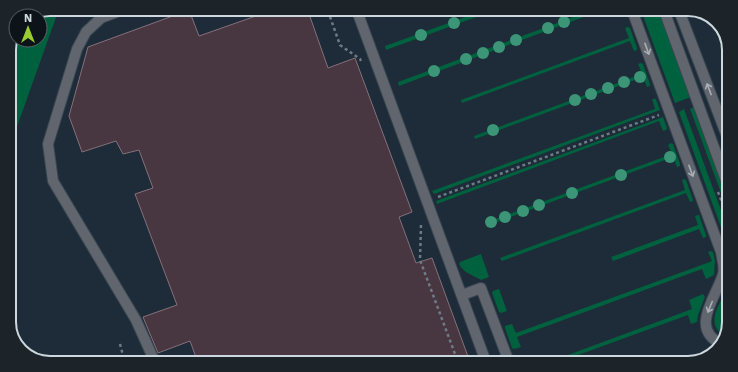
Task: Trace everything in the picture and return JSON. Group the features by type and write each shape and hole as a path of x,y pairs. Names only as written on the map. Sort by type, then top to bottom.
{"street":[{"path":"107,16 101,18 86,32 77,49 48,144 53,181 136,320 152,356"},
{"path":"359,16 484,356"},
{"path":"634,16 722,257"},
{"path":"666,16 722,168"},
{"path":"681,16 722,123"},
{"path":"716,340 710,336 705,327 705,319 722,277"},
{"path":"462,295 481,288 506,356"}],"path":[{"path":"330,16 340,45 360,59 363,66"},
{"path":"427,201 670,112"},
{"path":"421,222 420,260 456,356"},
{"path":"120,344 123,356"}],"green space":[{"path":"48,16 56,16 48,40"},
{"path":"468,16 479,16 386,50 385,46"},
{"path":"576,16 586,16 399,86 398,82"},
{"path":"643,16 661,16 691,97 675,103"},
{"path":"625,28 630,28 637,50 634,51 630,41 462,103 461,100 629,38"},
{"path":"16,48 45,48 16,129"},
{"path":"638,64 643,64 650,86 647,87 643,77 475,139 474,136 642,74"},
{"path":"652,99 656,99 660,110 434,194 432,191 655,109"},
{"path":"694,107 722,182 722,195 690,109"},
{"path":"684,109 722,213 722,230 679,112"},
{"path":"663,117 667,128 666,130 663,131 659,121 437,204 436,201"},
{"path":"671,143 673,144 680,166 677,167 673,157 489,225 487,222 672,154 668,145"},
{"path":"682,180 686,180 693,201 690,202 686,193 502,261 500,258 685,190"},
{"path":"699,215 706,237 703,238 699,229 613,261 611,257 698,225 695,216"},
{"path":"708,252 713,252 715,261 714,275 706,279 702,269 517,337 521,347 514,349 512,348 505,326 512,324 516,333 712,261"},
{"path":"481,254 489,277 481,280 466,272 459,264 460,262"},
{"path":"499,289 507,311 501,313 499,312 492,293 493,291"},
{"path":"703,294 705,297 697,322 691,324 688,315 575,356 565,356 692,309 689,300"},
{"path":"722,299 722,322 720,332 714,321 717,309"}],"building":[{"path":"173,16 191,16 199,36 256,16 310,16 328,68 355,58 412,212 399,217 416,263 432,258 468,356 196,356 190,341 158,353 143,317 177,305 135,194 153,188 139,150 123,154 116,141 82,152 69,116 88,47"}]}
